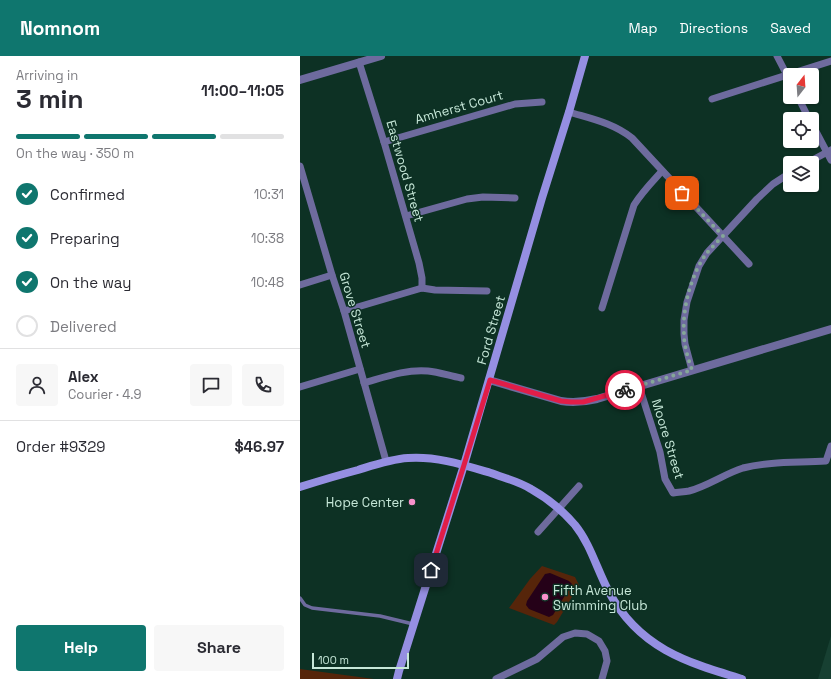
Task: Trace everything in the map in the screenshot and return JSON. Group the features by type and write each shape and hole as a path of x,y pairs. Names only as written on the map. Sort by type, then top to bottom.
{"main road":[{"name":"Ford Street","path":"397,679 490,380 542,198 585,56"},
{"path":"300,487 386,462 408,458 437,459 464,465 512,480 530,488 545,498 575,525 589,546 609,593 625,617 644,636 662,649 680,658 702,667 742,679"}],"street":[{"path":"300,80 382,56"},
{"path":"777,56 783,68"},
{"path":"815,68 831,61"},
{"name":"Eastwood Street","path":"359,62 406,216 419,263 422,288"},
{"path":"712,99 783,81"},
{"name":"Amherst Court","path":"384,142 515,104 542,102"},
{"path":"569,112 622,130 632,138 749,264"},
{"path":"819,135 829,151 831,160"},
{"path":"819,156 829,151"},
{"name":"Grove Street","path":"300,166 302,183 344,311 386,462"},
{"path":"602,308 634,205 648,185 662,171"},
{"path":"692,370 684,334 684,320 686,302 699,266 706,253 773,184 783,178"},
{"path":"406,216 467,199 483,197 515,198"},
{"path":"300,285 332,275"},
{"path":"344,311 422,288 435,290 487,291"},
{"path":"490,380 561,401 583,402 831,329"},
{"path":"300,386 360,369"},
{"path":"364,383 409,371 427,371 461,378"},
{"name":"Moore Street","path":"639,386 660,452 666,479 673,493 688,491 742,469 756,465 826,461 831,446"},
{"path":"538,532 579,486"},
{"path":"496,679 537,659 563,637 575,633 587,634 599,641 605,651 607,661 602,679"}],"lane":[{"path":"300,598 305,605 312,608 380,616 413,624"}],"shaded area":[{"name":"Fifth Avenue Swimming Club","path":"542,566 575,577 579,585 554,625 509,608 530,579"},
{"path":"550,573 569,581 572,584 553,615 549,617 529,609 526,605 527,601 545,574"},
{"path":"831,636 831,679 818,679"},
{"path":"300,669 374,679 300,679"}],"way so far":[{"path":"625,390 692,370 688,358 684,334 686,302 699,266 706,253 723,236 682,193"}],"place":[{"name":"Hope Center","path":"412,502"},
{"name":"Fifth Avenue Swimming Club","path":"545,597"}],"route":[{"path":"431,570 490,380 561,401 571,402 583,402 597,399 625,390"}]}
